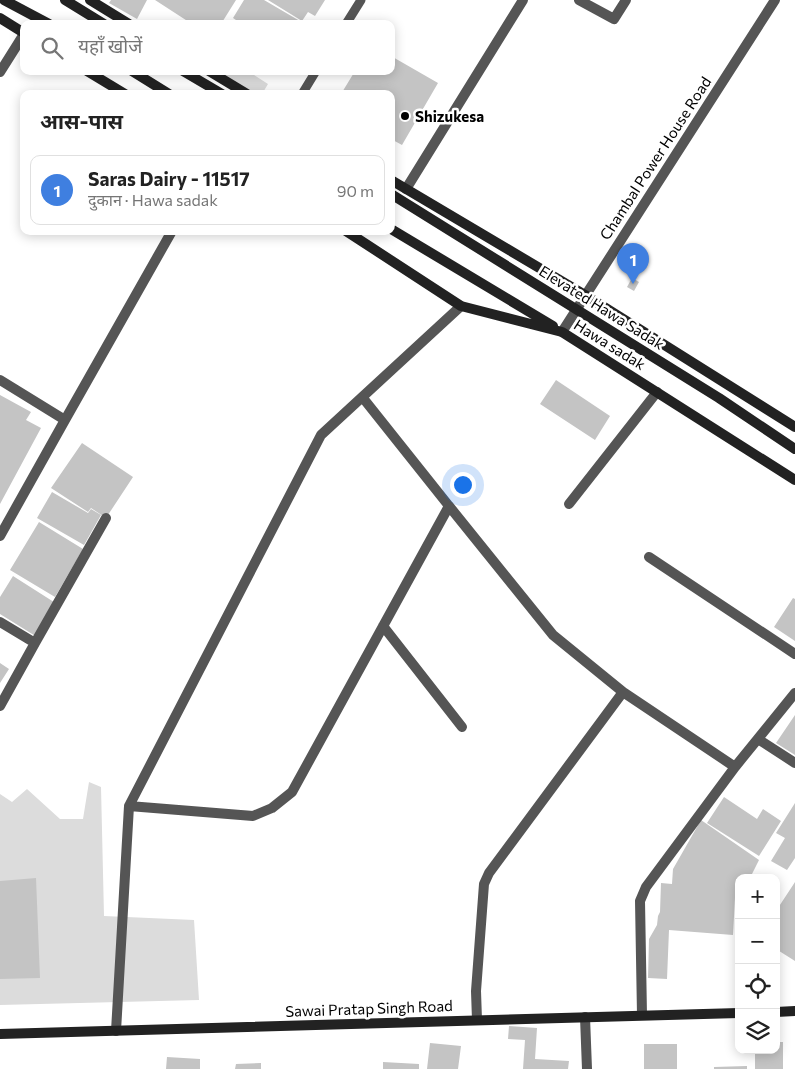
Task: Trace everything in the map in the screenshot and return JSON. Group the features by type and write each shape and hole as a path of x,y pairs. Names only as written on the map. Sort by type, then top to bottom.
{"main road":[{"path":"4,0 42,20"},
{"path":"65,0 98,20"},
{"path":"90,0 122,20"},
{"path":"0,18 20,31"},
{"path":"92,75 108,89"},
{"path":"139,75 163,90"},
{"path":"190,75 215,90"},
{"path":"216,75 240,90"},
{"name":"Hawa sadak","path":"395,182 585,295 795,427"},
{"name":"Elevated Hawa Sadak","path":"395,196 719,398 795,449"},
{"path":"395,231 562,332"},
{"name":"Hawa sadak","path":"352,235 461,306 562,332 795,480"},
{"path":"780,1012 795,1011"},
{"name":"Sawai Pratap Singh Road","path":"0,1034 735,1013"}],"street":[{"path":"406,189 523,0"},
{"path":"579,0 614,19 626,0"},
{"name":"Chambal Power House Road","path":"562,332 775,0"},
{"path":"0,72 20,40"},
{"path":"0,536 170,235"},
{"path":"116,1031 129,806 321,435 461,306"},
{"path":"0,380 65,420"},
{"path":"569,504 657,392"},
{"path":"362,398 553,635 623,692 735,767"},
{"path":"129,806 253,816 272,808 292,792 449,506"},
{"path":"0,706 106,518"},
{"path":"649,556 795,654"},
{"path":"0,622 36,643"},
{"path":"383,626 462,727"},
{"path":"477,1020 476,991 484,884 489,873 623,692"},
{"path":"642,1015 640,901 646,887 735,767 795,693"},
{"path":"758,739 795,763"},
{"path":"585,1017 587,1069"}],"lane":[{"path":"348,20 361,0"},
{"path":"304,90 314,75"}],"shaded area":[{"path":"224,75 254,75 268,84 264,90 248,90"},
{"path":"89,782 101,787 104,916 194,920 199,1000 0,1005 0,794 12,802 27,789 60,819 83,819"}],"building":[{"path":"111,0 147,0 137,19 109,3"},
{"path":"155,0 236,0 224,20 186,20"},
{"path":"244,0 264,0 298,20 236,20 233,18"},
{"path":"268,0 325,0 315,16 308,12 303,20"},
{"name":"Shizukesa","path":"395,58 438,83 402,145 395,141 395,90 343,90 353,75 395,75"},
{"path":"632,278 639,282 634,291 627,287"},
{"path":"556,380 610,416 595,440 540,404"},
{"path":"0,395 31,412 26,420 41,428 0,504"},
{"path":"82,443 133,477 106,518 91,508 88,512 51,488"},
{"path":"52,492 88,513 91,509 101,515 84,545 37,518"},
{"path":"39,522 83,549 55,597 10,570"},
{"path":"13,576 57,604 37,637 0,614 0,597"},
{"path":"793,598 795,599 795,641 774,627"},
{"path":"0,663 9,669 0,683"},
{"path":"795,715 795,755 776,743"},
{"path":"724,797 757,819 763,809 781,821 759,856 707,823"},
{"path":"795,803 795,858 787,870 771,861 785,838 776,833"},
{"path":"701,820 759,860 752,874 735,874 733,935 669,930 667,979 648,978 649,939 657,925 660,912 661,883 672,884 673,869"},
{"path":"36,878 40,978 0,979 0,881"},
{"path":"795,882 795,961 780,952 780,905"},
{"path":"509,1026 537,1028 535,1059 569,1061 568,1069 523,1069 525,1040 508,1039"},
{"path":"780,1042 783,1042 783,1069 755,1069 755,1054 780,1054"},
{"path":"430,1043 461,1046 458,1069 427,1069"},
{"path":"644,1044 677,1044 677,1069 644,1069"},
{"path":"167,1057 200,1059 200,1069 166,1069"},
{"path":"383,1062 419,1064 419,1069 383,1069"},
{"path":"261,1063 261,1069 235,1069 236,1064"},
{"path":"747,1066 747,1069 714,1069 714,1067"}],"place":[{"name":"Shizukesa","path":"405,116"},
{"name":"Saras Dairy - 11517","path":"633,284"}]}
